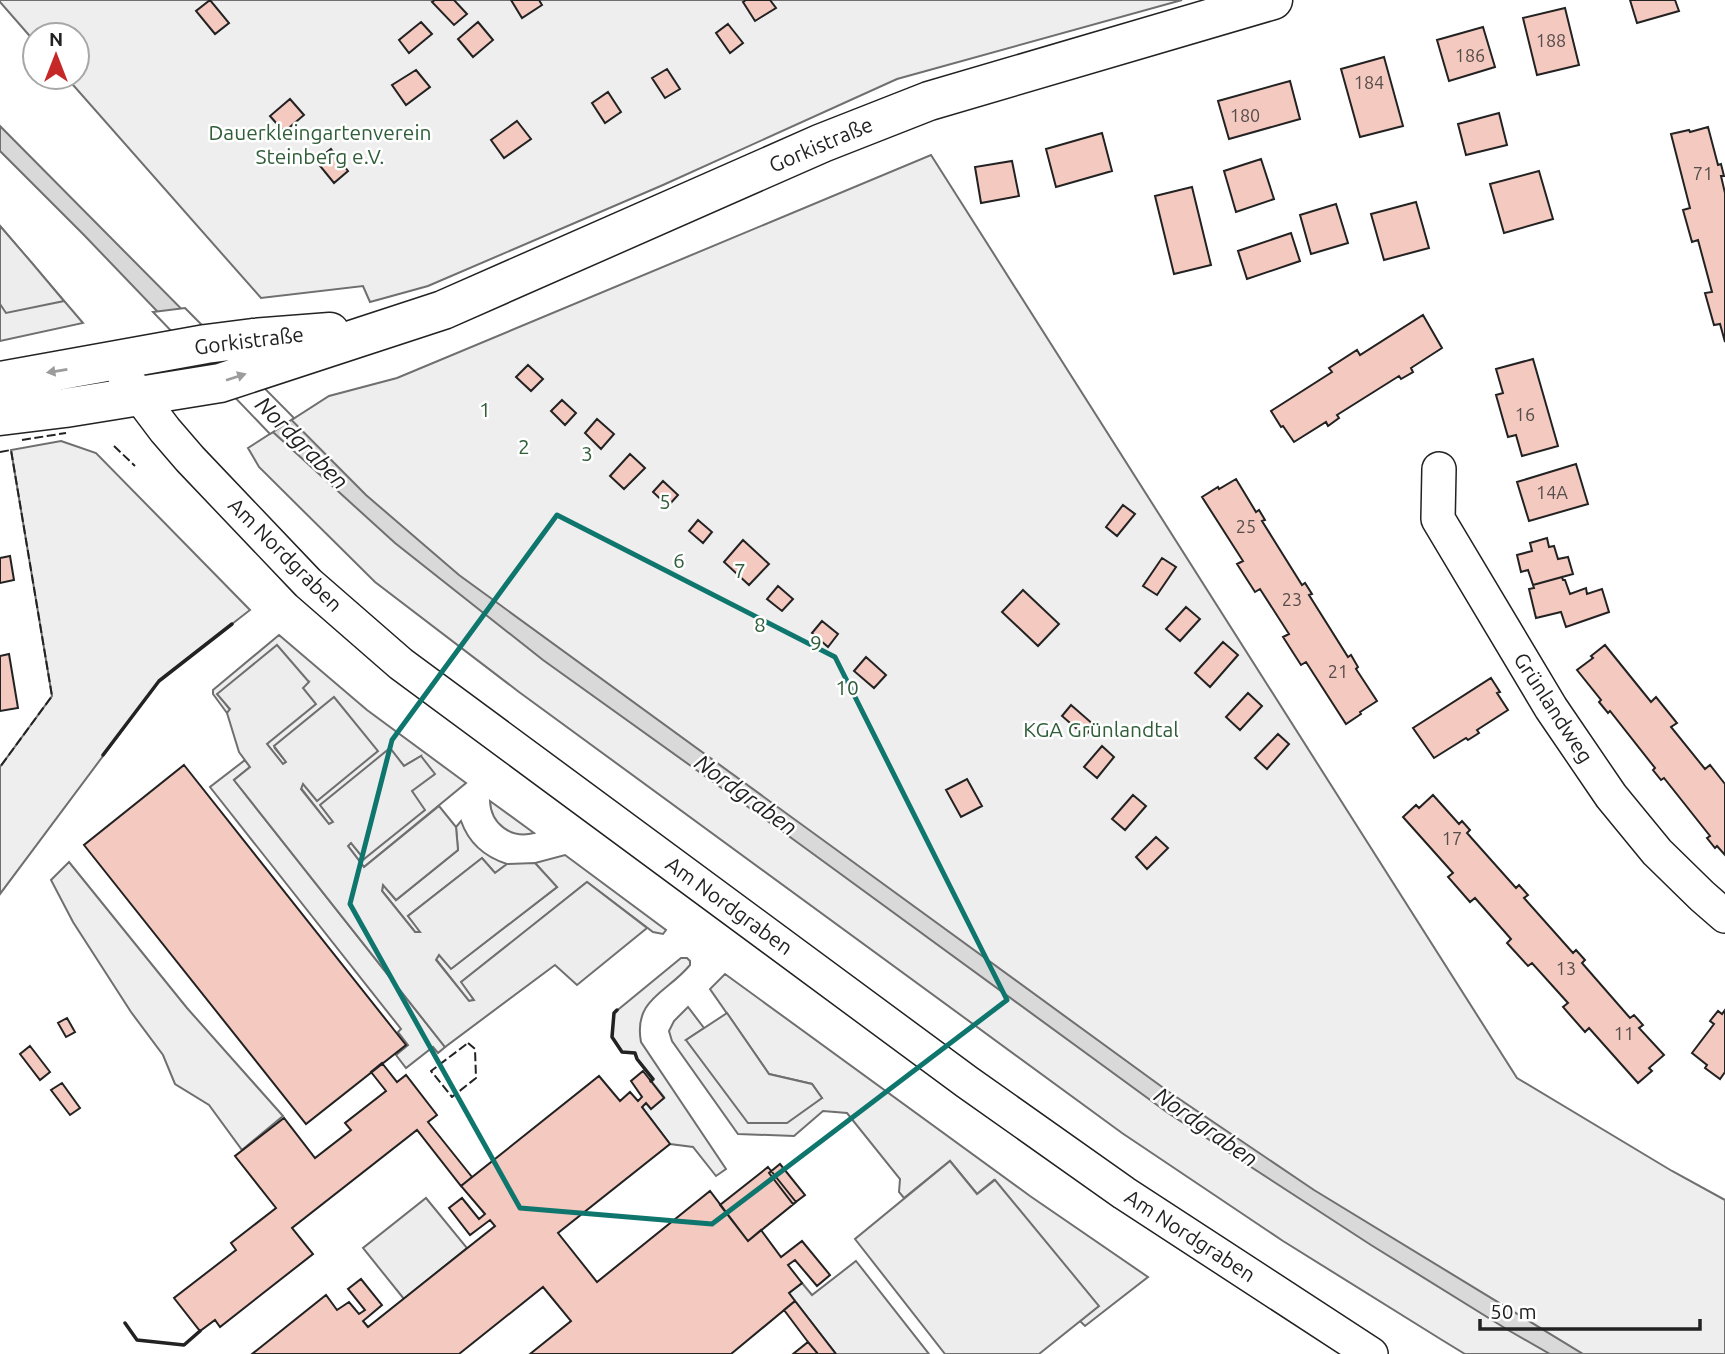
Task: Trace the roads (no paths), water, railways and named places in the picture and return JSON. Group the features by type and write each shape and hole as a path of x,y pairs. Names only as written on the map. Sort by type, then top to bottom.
{"main road":[{"name":"Gorkistraße","path":"0,381 206,344 266,351 384,329 443,310 822,143 929,101 1273,0"},
{"name":"Gorkistraße","path":"0,416 220,383 266,351"}],"street":[{"path":"114,361 139,396"},
{"name":"Am Nordgraben","path":"139,396 190,459 308,583 401,664 967,1082 1124,1193 1371,1354"},
{"name":"Grünlandweg","path":"1439,469 1438,519 1550,708 1611,796 1657,852 1725,916"}],"water":[{"name":"Nordgraben","path":"0,126 366,495 459,575 1169,1092 1314,1190 1583,1354 1550,1354 1508,1330 1168,1113 543,660 395,543 274,433 0,151"}],"park label":[{"name":"Dauerkleingartenverein Steinberg e.V.","path":"320,145"},
{"name":"1","path":"485,410"},
{"name":"2","path":"524,447"},
{"name":"3","path":"587,454"},
{"name":"5","path":"665,502"},
{"name":"6","path":"679,561"},
{"name":"7","path":"740,571"},
{"name":"8","path":"760,625"},
{"name":"9","path":"816,643"},
{"name":"10","path":"847,688"},
{"name":"KGA Grünlandtal","path":"1101,730"}]}
